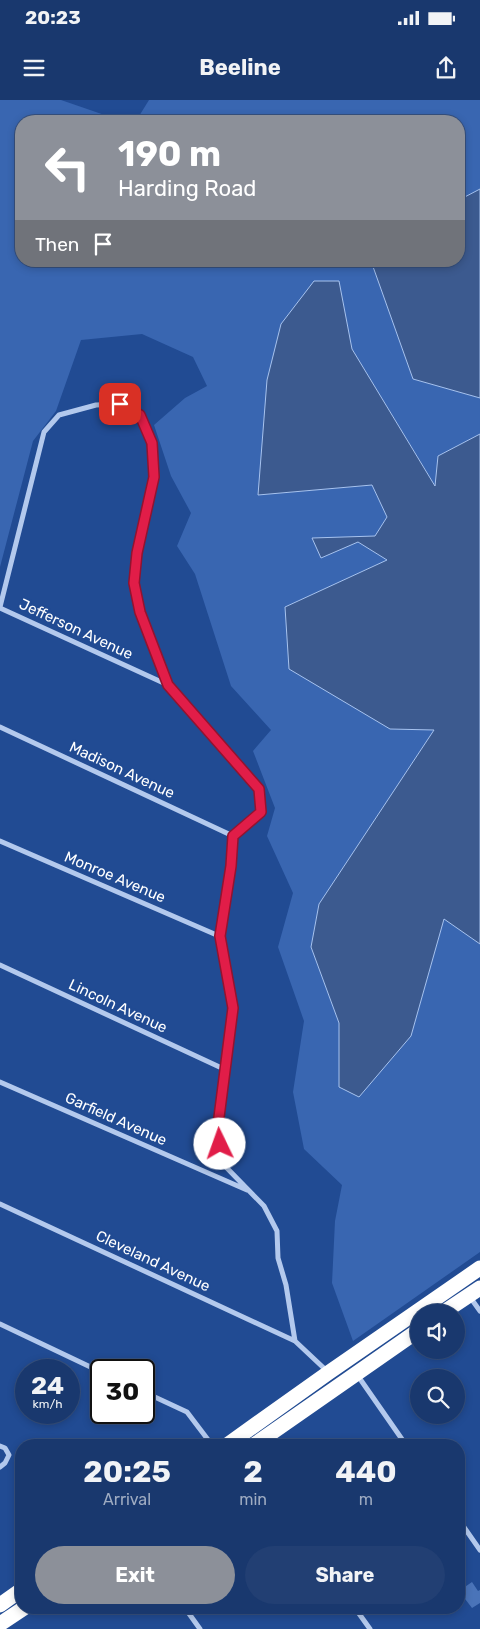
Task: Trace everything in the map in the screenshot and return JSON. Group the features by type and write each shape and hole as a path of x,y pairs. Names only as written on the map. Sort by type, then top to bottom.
{"highway":[{"path":"235,1439 328,1372 480,1268"},
{"path":"456,1304 475,1292"},
{"path":"263,1439 410,1336"},
{"path":"0,1605 15,1594"},
{"path":"0,1624 15,1614"}],"street":[{"path":"0,607 44,432 59,415 96,404 120,404 140,415 152,443 154,477 137,553 134,583 140,612 168,685 259,789 261,812 233,836 231,866 220,936 233,1008 218,1125 222,1163 264,1206 277,1231 278,1258 286,1285 295,1340"},
{"name":"Jefferson Avenue","path":"0,607 168,685"},
{"name":"Madison Avenue","path":"0,727 233,836"},
{"name":"Monroe Avenue","path":"0,841 220,936"},
{"name":"Lincoln Avenue","path":"0,965 226,1070"},
{"name":"Garfield Avenue","path":"0,1082 249,1191"},
{"name":"Cleveland Avenue","path":"0,1204 295,1340 328,1372"},
{"path":"475,1292 480,1311"},
{"path":"0,1324 90,1367"},
{"path":"356,1374 402,1439"},
{"path":"155,1397 187,1412 207,1439"},
{"path":"0,1446 5,1448 10,1455 0,1467"},
{"path":"465,1529 480,1550"},
{"path":"189,1614 200,1629"},
{"path":"359,1614 370,1629"}],"shaded area":[{"path":"0,100 61,100 105,115 15,115 15,267 373,267 413,379 480,398 480,434 438,456 436,487 352,349 339,282 258,495 372,485 387,517 375,536 358,542 387,560 285,607 434,730 319,904 311,947 339,1023 339,1087 411,1036 444,918 480,944 480,1252 353,1341 332,1283 335,1221 342,1185 304,1149 293,1092 304,1021 278,947 293,893 267,836 275,808 253,751 271,730 231,686 195,574 177,546 191,513 171,476 154,425 185,398 207,386 193,357 142,334 81,340 56,411 33,441 0,567"},
{"path":"149,100 480,100 480,189 465,197 465,115 140,115"},
{"path":"480,189 480,398 413,379 373,267 465,267 465,197"},
{"path":"314,281 339,281 352,349 435,486 438,456 480,434 480,944 444,919 411,1036 359,1097 339,1087 339,1023 311,947 319,904 434,730 390,729 289,669 285,607 387,560 358,542 321,558 312,538 375,536 387,517 372,485 258,495 267,380 281,324"}],"building":[{"path":"472,1582 478,1591 480,1590 480,1603 472,1608 465,1599 465,1587"}],"route":[{"path":"120,404 140,415 152,443 154,477 137,553 134,583 140,612 168,685 259,789 261,812 233,836 231,866 220,936 222,956 233,1008 218,1125 220,1144"}]}
